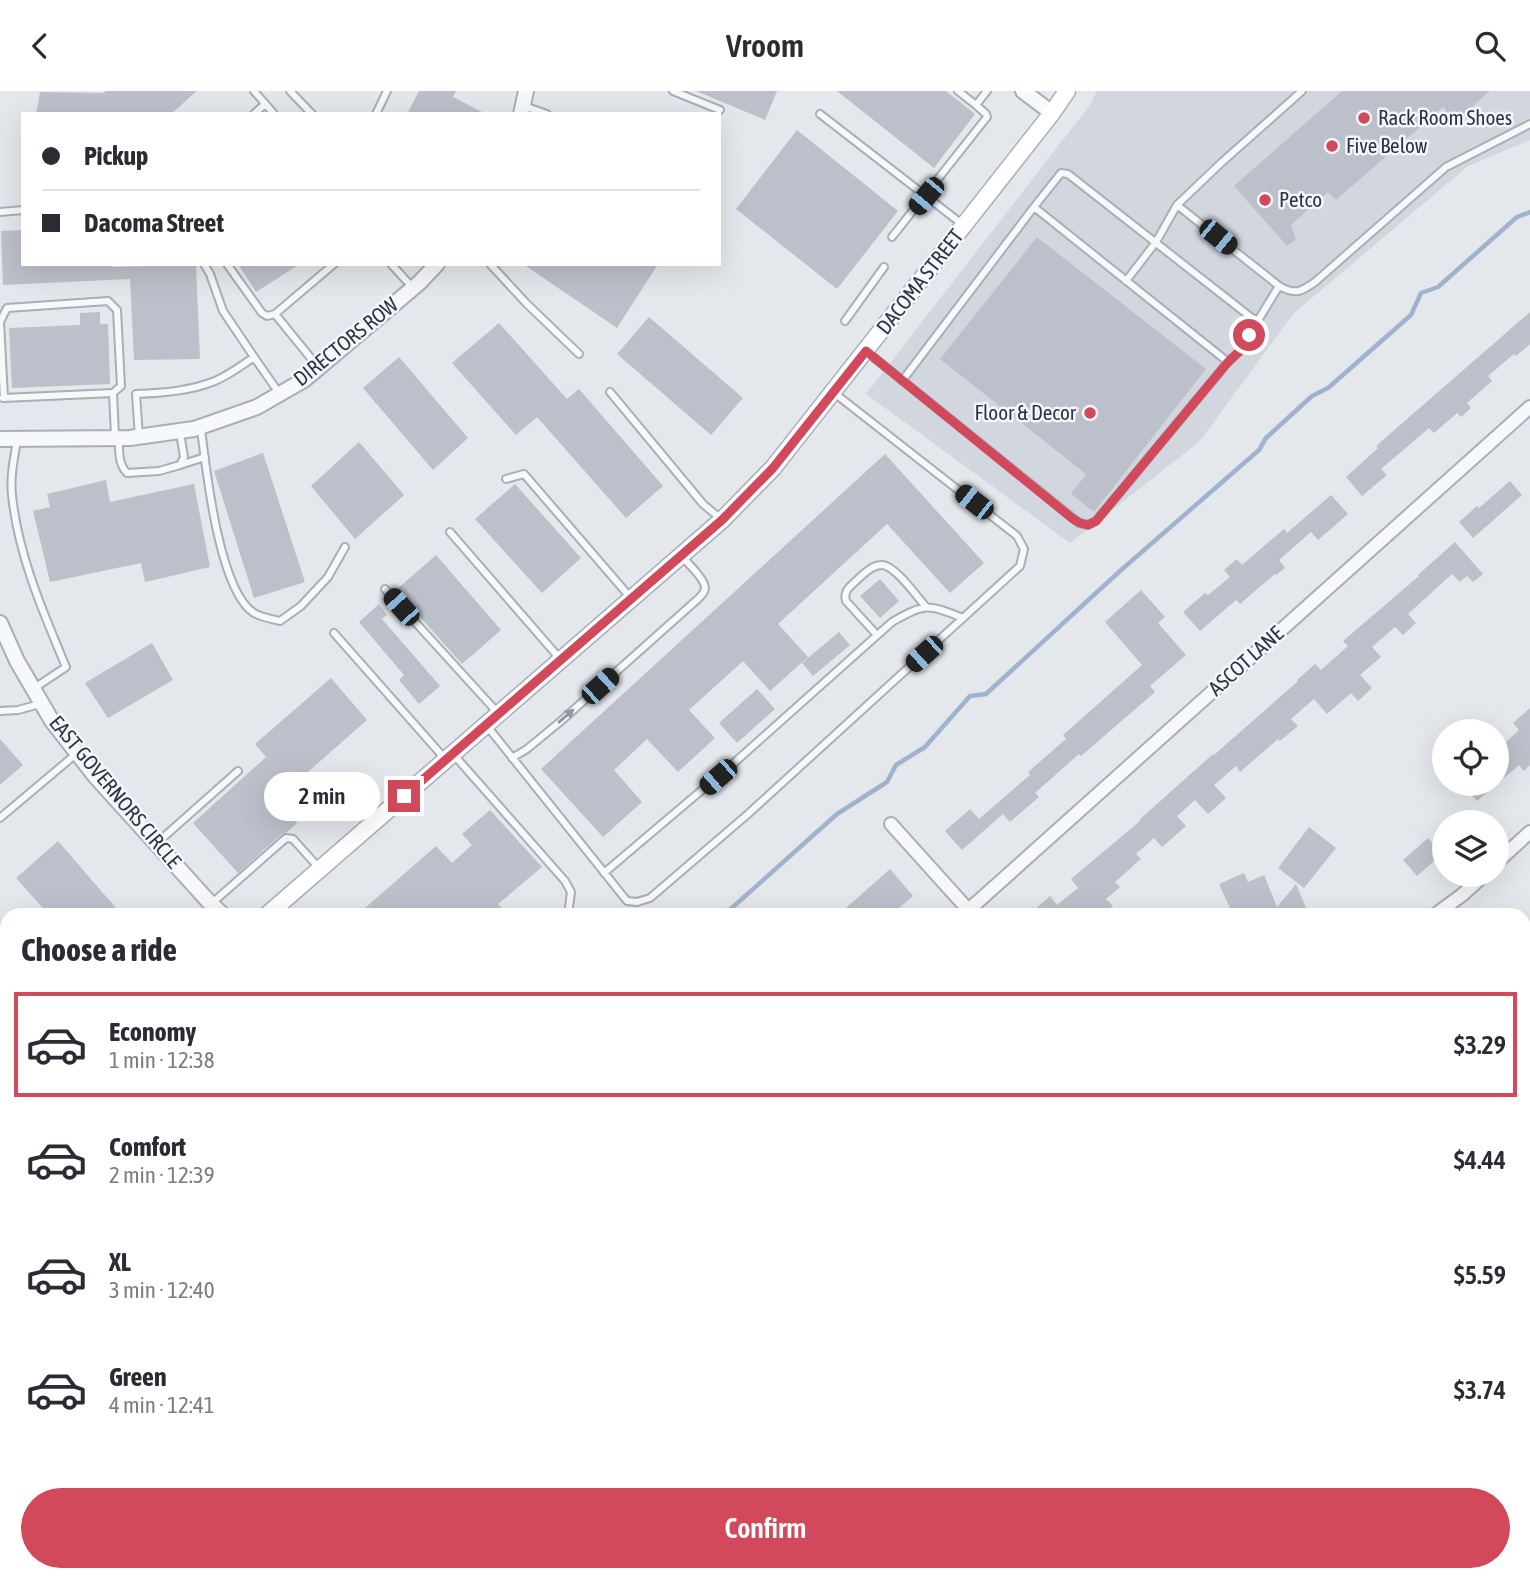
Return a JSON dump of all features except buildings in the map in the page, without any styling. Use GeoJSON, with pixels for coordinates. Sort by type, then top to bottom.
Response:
{"type":"FeatureCollection","features":[{"type":"Feature","properties":{"kind":"main road","name":"DACOMA STREET"},"geometry":{"type":"LineString","coordinates":[[275,908],[722,520],[773,468],[1067,91]]}},
{"type":"Feature","properties":{"kind":"street"},"geometry":{"type":"LineString","coordinates":[[1023,91],[1052,113]]}},
{"type":"Feature","properties":{"kind":"street","name":"DIRECTORS ROW"},"geometry":{"type":"LineString","coordinates":[[0,439],[139,437],[200,427],[257,407],[304,380],[413,288],[434,266]]}},
{"type":"Feature","properties":{"kind":"street","name":"ASCOT LANE"},"geometry":{"type":"LineString","coordinates":[[975,908],[1530,407]]}},
{"type":"Feature","properties":{"kind":"street","name":"EAST GOVERNORS CIRCLE"},"geometry":{"type":"LineString","coordinates":[[0,624],[17,661],[52,721],[95,776],[215,908]]}},
{"type":"Feature","properties":{"kind":"street"},"geometry":{"type":"LineString","coordinates":[[891,824],[963,908]]}},
{"type":"Feature","properties":{"kind":"street"},"geometry":{"type":"LineString","coordinates":[[1509,851],[1530,832]]}},
{"type":"Feature","properties":{"kind":"street"},"geometry":{"type":"LineString","coordinates":[[1444,908],[1471,887]]}},
{"type":"Feature","properties":{"kind":"lane"},"geometry":{"type":"LineString","coordinates":[[254,91],[272,112]]}},
{"type":"Feature","properties":{"kind":"lane"},"geometry":{"type":"LineString","coordinates":[[290,91],[310,112]]}},
{"type":"Feature","properties":{"kind":"lane"},"geometry":{"type":"LineString","coordinates":[[377,112],[387,91]]}},
{"type":"Feature","properties":{"kind":"lane"},"geometry":{"type":"LineString","coordinates":[[673,91],[720,110]]}},
{"type":"Feature","properties":{"kind":"lane"},"geometry":{"type":"LineString","coordinates":[[892,237],[987,117],[958,91]]}},
{"type":"Feature","properties":{"kind":"lane"},"geometry":{"type":"LineString","coordinates":[[975,105],[988,91]]}},
{"type":"Feature","properties":{"kind":"lane"},"geometry":{"type":"LineString","coordinates":[[1126,281],[1156,242],[1177,205],[1302,91]]}},
{"type":"Feature","properties":{"kind":"lane"},"geometry":{"type":"LineString","coordinates":[[524,103],[543,112]]}},
{"type":"Feature","properties":{"kind":"lane"},"geometry":{"type":"LineString","coordinates":[[256,112],[265,104]]}},
{"type":"Feature","properties":{"kind":"lane"},"geometry":{"type":"LineString","coordinates":[[820,114],[964,225]]}},
{"type":"Feature","properties":{"kind":"lane"},"geometry":{"type":"LineString","coordinates":[[1177,205],[1279,286],[1289,292],[1305,289],[1446,167],[1530,124]]}},
{"type":"Feature","properties":{"kind":"lane"},"geometry":{"type":"LineString","coordinates":[[902,381],[1061,173],[1068,174],[1257,322]]}},
{"type":"Feature","properties":{"kind":"lane"},"geometry":{"type":"LineString","coordinates":[[1034,207],[1228,362]]}},
{"type":"Feature","properties":{"kind":"lane"},"geometry":{"type":"LineString","coordinates":[[0,212],[21,211]]}},
{"type":"Feature","properties":{"kind":"lane"},"geometry":{"type":"LineString","coordinates":[[205,266],[223,311],[280,394]]}},
{"type":"Feature","properties":{"kind":"lane"},"geometry":{"type":"LineString","coordinates":[[228,266],[262,313],[267,316],[275,314],[332,266]]}},
{"type":"Feature","properties":{"kind":"lane"},"geometry":{"type":"LineString","coordinates":[[393,266],[413,288]]}},
{"type":"Feature","properties":{"kind":"lane"},"geometry":{"type":"LineString","coordinates":[[493,266],[526,303],[579,354]]}},
{"type":"Feature","properties":{"kind":"lane"},"geometry":{"type":"LineString","coordinates":[[845,321],[884,267]]}},
{"type":"Feature","properties":{"kind":"lane"},"geometry":{"type":"LineString","coordinates":[[866,351],[1073,519],[1088,525],[1096,521],[1228,362],[1242,349],[1279,286]]}},
{"type":"Feature","properties":{"kind":"lane"},"geometry":{"type":"LineString","coordinates":[[108,301],[117,310],[121,386],[113,393],[2,398],[0,322],[6,308],[108,301]]}},
{"type":"Feature","properties":{"kind":"lane"},"geometry":{"type":"LineString","coordinates":[[275,314],[319,368]]}},
{"type":"Feature","properties":{"kind":"lane"},"geometry":{"type":"LineString","coordinates":[[139,437],[136,394],[168,392],[198,386],[216,380],[254,357]]}},
{"type":"Feature","properties":{"kind":"lane"},"geometry":{"type":"LineString","coordinates":[[610,391],[703,504],[722,520]]}},
{"type":"Feature","properties":{"kind":"lane"},"geometry":{"type":"LineString","coordinates":[[486,725],[626,901],[637,902],[650,898],[748,814],[1020,566],[1024,549],[1017,536],[834,392]]}},
{"type":"Feature","properties":{"kind":"lane"},"geometry":{"type":"LineString","coordinates":[[113,393],[122,468],[127,473],[159,471],[205,457]]}},
{"type":"Feature","properties":{"kind":"lane"},"geometry":{"type":"LineString","coordinates":[[200,427],[212,511],[229,576],[241,598],[254,613],[280,621],[301,605],[328,577],[345,547]]}},
{"type":"Feature","properties":{"kind":"lane"},"geometry":{"type":"LineString","coordinates":[[180,431],[184,457],[180,465]]}},
{"type":"Feature","properties":{"kind":"lane"},"geometry":{"type":"LineString","coordinates":[[17,439],[11,485],[23,552],[41,607],[66,667],[33,689]]}},
{"type":"Feature","properties":{"kind":"lane"},"geometry":{"type":"LineString","coordinates":[[506,479],[524,474],[631,599]]}},
{"type":"Feature","properties":{"kind":"lane"},"geometry":{"type":"LineString","coordinates":[[450,532],[561,660]]}},
{"type":"Feature","properties":{"kind":"lane"},"geometry":{"type":"LineString","coordinates":[[512,758],[561,721],[699,598],[704,592],[704,582],[681,556]]}},
{"type":"Feature","properties":{"kind":"lane"},"geometry":{"type":"LineString","coordinates":[[877,635],[846,601],[844,595],[869,569],[886,565],[894,570],[926,607]]}},
{"type":"Feature","properties":{"kind":"lane"},"geometry":{"type":"LineString","coordinates":[[385,589],[499,714]]}},
{"type":"Feature","properties":{"kind":"lane"},"geometry":{"type":"LineString","coordinates":[[604,873],[725,771],[892,622],[926,607],[963,618]]}},
{"type":"Feature","properties":{"kind":"lane"},"geometry":{"type":"LineString","coordinates":[[334,633],[565,881],[571,892],[569,908]]}},
{"type":"Feature","properties":{"kind":"lane"},"geometry":{"type":"LineString","coordinates":[[0,711],[42,704]]}},
{"type":"Feature","properties":{"kind":"lane"},"geometry":{"type":"LineString","coordinates":[[0,818],[77,753]]}},
{"type":"Feature","properties":{"kind":"lane"},"geometry":{"type":"LineString","coordinates":[[157,843],[238,771]]}},
{"type":"Feature","properties":{"kind":"lane"},"geometry":{"type":"LineString","coordinates":[[211,904],[286,838],[293,839],[320,869]]}},
{"type":"Feature","properties":{"kind":"shaded area"},"geometry":{"type":"Polygon","coordinates":[[[1097,91],[1530,91],[1530,140],[1468,166],[1294,313],[1199,442],[1070,543],[866,394],[1090,105],[1097,91]]]}},
{"type":"Feature","properties":{"kind":"waterway"},"geometry":{"type":"LineString","coordinates":[[732,908],[837,814],[887,782],[896,765],[925,747],[970,696],[986,694],[1120,571],[1259,450],[1266,438],[1312,396],[1328,388],[1411,315],[1421,293],[1438,287],[1517,217],[1530,212]]}},
{"type":"Feature","properties":{"kind":"place","name":"Rack Room Shoes"},"geometry":{"type":"Point","coordinates":[1364,118]}},
{"type":"Feature","properties":{"kind":"place","name":"Five Below"},"geometry":{"type":"Point","coordinates":[1332,146]}},
{"type":"Feature","properties":{"kind":"place","name":"Petco"},"geometry":{"type":"Point","coordinates":[1265,200]}},
{"type":"Feature","properties":{"kind":"place","name":"Floor & Decor"},"geometry":{"type":"Point","coordinates":[1090,413]}},
{"type":"Feature","properties":{"kind":"route"},"geometry":{"type":"LineString","coordinates":[[404,796],[722,520],[773,468],[866,351],[1073,519],[1088,525],[1096,521],[1228,362],[1242,349],[1249,335]]}}]}
